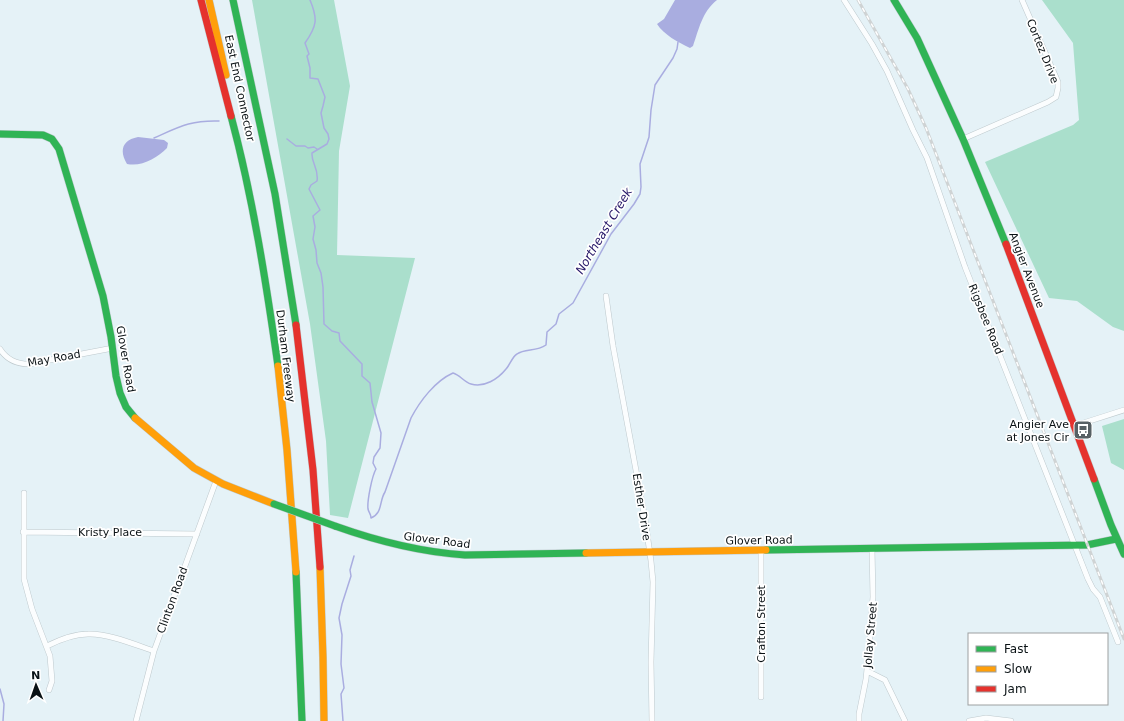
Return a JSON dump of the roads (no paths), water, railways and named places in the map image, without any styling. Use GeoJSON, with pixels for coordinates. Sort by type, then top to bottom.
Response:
{"type":"FeatureCollection","features":[{"type":"Feature","properties":{"kind":"main road","name":"Durham Freeway"},"geometry":{"type":"LineString","coordinates":[[201,0],[247,180],[271,322],[290,474],[299,608],[302,721]]}},
{"type":"Feature","properties":{"kind":"main road","name":"East End Connector"},"geometry":{"type":"LineString","coordinates":[[209,0],[222,55],[247,180]]}},
{"type":"Feature","properties":{"kind":"main road","name":"Durham Freeway"},"geometry":{"type":"LineString","coordinates":[[233,0],[271,176],[288,271],[300,359],[309,434],[315,510],[323,631],[324,721]]}},
{"type":"Feature","properties":{"kind":"main road","name":"Angier Avenue"},"geometry":{"type":"LineString","coordinates":[[894,0],[917,38],[963,139],[1014,265],[1116,539],[1124,554]]}},
{"type":"Feature","properties":{"kind":"main road","name":"Glover Road"},"geometry":{"type":"LineString","coordinates":[[0,134],[43,135],[52,139],[57,145],[103,296],[113,348],[116,376],[123,401],[129,411],[137,420],[194,468],[216,481],[274,504],[393,545],[422,551],[451,554],[525,555],[1075,546],[1116,539]]}},
{"type":"Feature","properties":{"kind":"street","name":"Rigsbee Road"},"geometry":{"type":"LineString","coordinates":[[844,0],[887,71],[926,158],[963,261],[1088,579],[1093,589],[1100,597],[1118,642]]}},
{"type":"Feature","properties":{"kind":"street","name":"Cortez Drive"},"geometry":{"type":"LineString","coordinates":[[963,139],[1048,102],[1056,97],[1058,82],[1022,0]]}},
{"type":"Feature","properties":{"kind":"street","name":"Esther Drive"},"geometry":{"type":"LineString","coordinates":[[606,296],[613,346],[650,552],[653,582],[651,662],[652,721]]}},
{"type":"Feature","properties":{"kind":"street","name":"May Road"},"geometry":{"type":"LineString","coordinates":[[0,349],[7,358],[15,362],[29,364],[113,348]]}},
{"type":"Feature","properties":{"kind":"street"},"geometry":{"type":"LineString","coordinates":[[1074,426],[1124,410]]}},
{"type":"Feature","properties":{"kind":"street","name":"Clinton Road"},"geometry":{"type":"LineString","coordinates":[[136,721],[154,651],[216,481]]}},
{"type":"Feature","properties":{"kind":"street"},"geometry":{"type":"LineString","coordinates":[[24,493],[24,579],[32,609],[50,656],[52,681],[49,690]]}},
{"type":"Feature","properties":{"kind":"street","name":"Kristy Place"},"geometry":{"type":"LineString","coordinates":[[23,532],[188,532],[197,534]]}},
{"type":"Feature","properties":{"kind":"street","name":"Jollay Street"},"geometry":{"type":"LineString","coordinates":[[859,721],[860,706],[867,671],[873,597],[872,549]]}},
{"type":"Feature","properties":{"kind":"street","name":"Crafton Street"},"geometry":{"type":"LineString","coordinates":[[761,551],[761,697]]}},
{"type":"Feature","properties":{"kind":"street"},"geometry":{"type":"LineString","coordinates":[[47,646],[69,637],[88,634],[110,637],[154,651]]}},
{"type":"Feature","properties":{"kind":"street"},"geometry":{"type":"LineString","coordinates":[[867,671],[885,680],[905,721]]}},
{"type":"Feature","properties":{"kind":"street"},"geometry":{"type":"LineString","coordinates":[[968,721],[986,718],[1011,721]]}},
{"type":"Feature","properties":{"kind":"water"},"geometry":{"type":"Polygon","coordinates":[[[675,0],[717,0],[704,15],[693,46],[690,48],[667,35],[657,24],[664,19],[675,0]]]}},
{"type":"Feature","properties":{"kind":"water"},"geometry":{"type":"Polygon","coordinates":[[[138,137],[164,140],[168,143],[167,148],[159,155],[144,163],[133,165],[127,164],[123,155],[125,143],[138,137]]]}},
{"type":"Feature","properties":{"kind":"waterway","name":"Northeast Creek"},"geometry":{"type":"LineString","coordinates":[[310,0],[314,12],[315,22],[312,32],[305,43],[309,54],[307,56],[310,68],[310,78],[318,79],[325,97],[321,113],[324,128],[329,139],[327,144],[312,153],[317,173],[317,181],[311,185],[309,189],[320,210],[313,216],[315,227],[313,239],[323,287],[324,324],[332,331],[339,333],[340,341],[362,364],[362,376],[370,383],[372,402],[381,433],[380,448],[374,457],[373,463],[376,469],[371,483],[368,500],[368,509],[371,518],[375,516],[379,510],[411,418],[423,398],[434,386],[453,373],[471,384],[486,384],[503,373],[514,357],[520,352],[538,349],[546,345],[547,332],[556,324],[559,314],[573,303],[611,234],[640,194],[640,164],[649,137],[655,85],[673,58],[678,42]]}},
{"type":"Feature","properties":{"kind":"waterway"},"geometry":{"type":"LineString","coordinates":[[154,138],[193,123],[219,121]]}},
{"type":"Feature","properties":{"kind":"waterway"},"geometry":{"type":"LineString","coordinates":[[287,139],[296,146],[305,146],[308,148],[314,147],[317,149]]}},
{"type":"Feature","properties":{"kind":"waterway","name":"Northeast Creek"},"geometry":{"type":"LineString","coordinates":[[343,721],[341,694],[344,688],[341,664],[342,635],[339,618],[351,576],[350,570],[354,556]]}},
{"type":"Feature","properties":{"kind":"waterway"},"geometry":{"type":"LineString","coordinates":[[0,689],[4,704],[3,721]]}},
{"type":"Feature","properties":{"kind":"railway"},"geometry":{"type":"LineString","coordinates":[[858,0],[908,89],[926,128],[1124,639]]}},
{"type":"Feature","properties":{"kind":"place","name":"Angier Ave at Jones Cir"},"geometry":{"type":"Point","coordinates":[1083,430]}}]}
